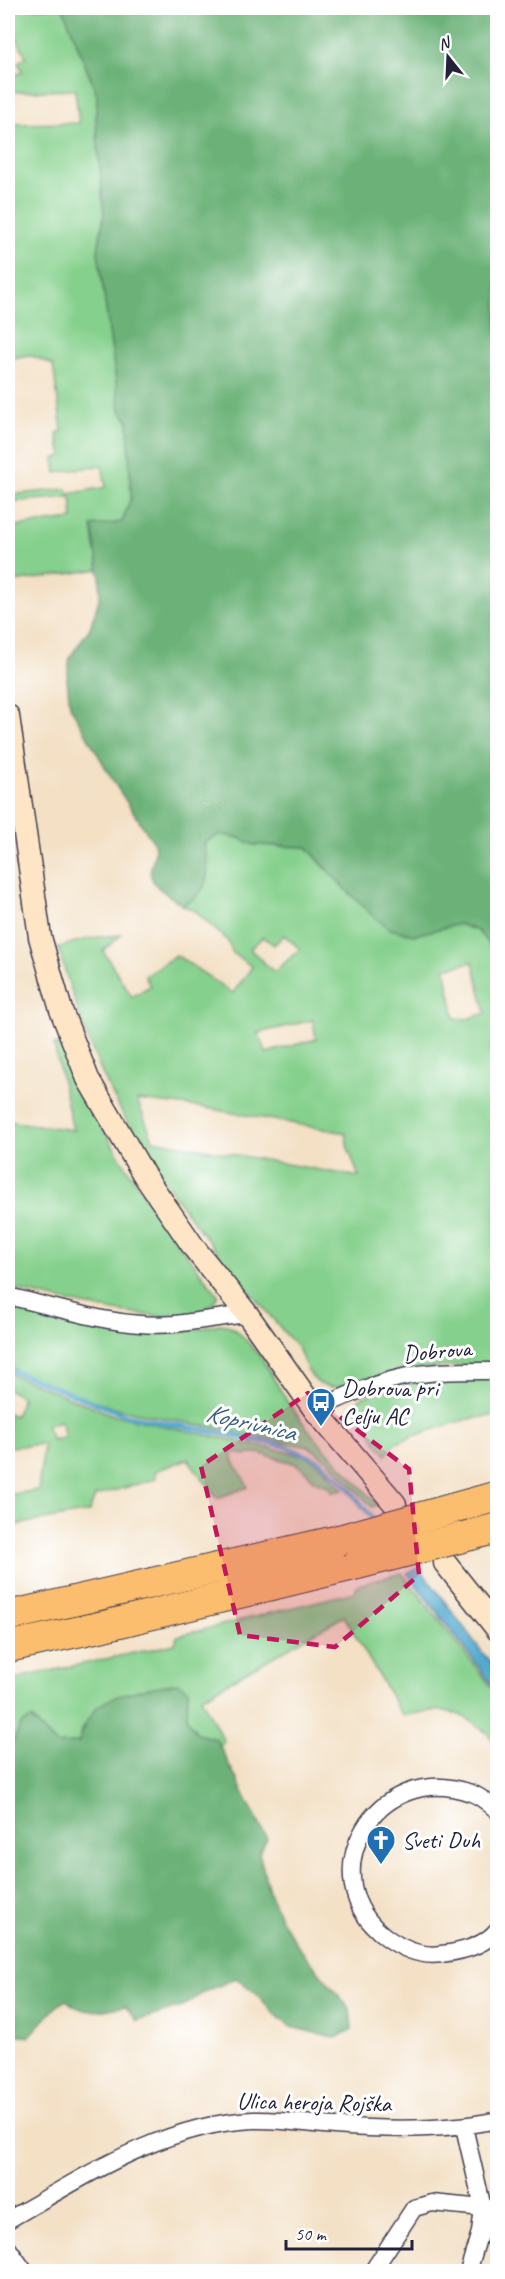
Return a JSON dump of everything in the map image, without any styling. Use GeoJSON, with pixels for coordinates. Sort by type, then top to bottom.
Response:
{"type":"FeatureCollection","features":[{"type":"Feature","properties":{"kind":"highway"},"geometry":{"type":"LineString","coordinates":[[8,1616],[339,1540],[498,1496]]}},
{"type":"Feature","properties":{"kind":"highway"},"geometry":{"type":"LineString","coordinates":[[8,1647],[104,1626],[484,1531]]}},
{"type":"Feature","properties":{"kind":"street"},"geometry":{"type":"LineString","coordinates":[[8,716],[40,937],[61,1010],[88,1078],[144,1175],[195,1249],[247,1314],[315,1410],[395,1504]]}},
{"type":"Feature","properties":{"kind":"street"},"geometry":{"type":"LineString","coordinates":[[8,1296],[117,1321],[150,1324],[174,1324],[247,1314]]}},
{"type":"Feature","properties":{"kind":"street","name":"Dobrova"},"geometry":{"type":"LineString","coordinates":[[315,1410],[359,1390],[400,1377],[460,1371],[498,1371]]}},
{"type":"Feature","properties":{"kind":"street"},"geometry":{"type":"LineString","coordinates":[[445,1563],[494,1621]]}},
{"type":"Feature","properties":{"kind":"street"},"geometry":{"type":"LineString","coordinates":[[498,1811],[474,1793],[441,1785],[408,1790],[380,1807],[360,1834],[352,1866],[356,1899],[373,1928],[400,1948],[432,1956],[465,1951],[494,1934],[498,1929]]}},
{"type":"Feature","properties":{"kind":"street","name":"Ulica heroja Rojška"},"geometry":{"type":"LineString","coordinates":[[8,2220],[97,2169],[173,2135],[212,2126],[254,2120],[362,2128],[464,2127],[498,2120]]}},
{"type":"Feature","properties":{"kind":"street"},"geometry":{"type":"LineString","coordinates":[[464,2127],[490,2208],[468,2271]]}},
{"type":"Feature","properties":{"kind":"street"},"geometry":{"type":"LineString","coordinates":[[372,2271],[414,2208],[432,2203],[490,2208]]}},
{"type":"Feature","properties":{"kind":"street"},"geometry":{"type":"LineString","coordinates":[[8,2248],[25,2271]]}},
{"type":"Feature","properties":{"kind":"highlighted area"},"geometry":{"type":"Polygon","coordinates":[[[308,1393],[409,1469],[419,1575],[335,1647],[240,1635],[201,1466],[308,1393]]]}},
{"type":"Feature","properties":{"kind":"green space"},"geometry":{"type":"Polygon","coordinates":[[[8,8],[63,8],[97,95],[96,121],[104,214],[98,251],[120,410],[128,420],[131,498],[122,522],[96,547],[99,569],[8,583],[8,527],[73,519],[71,497],[8,502],[8,495],[67,489],[69,494],[106,487],[102,465],[56,473],[54,459],[62,456],[57,434],[62,431],[53,365],[30,355],[8,359],[8,124],[79,123],[75,90],[8,92],[8,77],[23,72],[18,63],[26,57],[13,31],[8,33],[8,8]]]}},
{"type":"Feature","properties":{"kind":"green space"},"geometry":{"type":"Polygon","coordinates":[[[63,8],[497,8],[497,955],[478,931],[459,924],[414,935],[390,929],[344,888],[307,847],[254,845],[239,838],[220,834],[204,843],[207,871],[204,887],[182,905],[160,889],[152,879],[150,873],[155,852],[154,843],[115,784],[70,706],[67,679],[70,657],[90,628],[100,596],[100,577],[92,526],[122,522],[131,498],[128,420],[120,410],[98,251],[104,214],[96,121],[97,95],[63,8]]]}},
{"type":"Feature","properties":{"kind":"green space"},"geometry":{"type":"Polygon","coordinates":[[[220,834],[239,838],[254,845],[307,847],[326,869],[414,935],[459,924],[478,931],[498,955],[497,1365],[400,1371],[348,1386],[328,1386],[319,1383],[309,1372],[298,1348],[190,1217],[142,1147],[121,1111],[89,1042],[58,948],[89,938],[121,935],[103,951],[132,997],[150,986],[145,976],[176,955],[233,993],[252,967],[232,952],[228,941],[195,911],[182,905],[199,893],[206,879],[207,863],[204,843],[220,834]],[[284,935],[274,945],[263,937],[250,949],[274,972],[300,949],[284,935]],[[473,962],[445,968],[455,1018],[467,1019],[486,1013],[473,962]],[[313,1020],[258,1033],[266,1053],[316,1039],[313,1020]],[[137,1100],[153,1140],[359,1177],[347,1145],[346,1133],[200,1107],[137,1100]]]}},
{"type":"Feature","properties":{"kind":"green space"},"geometry":{"type":"Polygon","coordinates":[[[63,1042],[77,1077],[111,1143],[151,1205],[218,1295],[216,1300],[203,1311],[184,1315],[135,1314],[8,1288],[8,1121],[73,1130],[54,1045],[63,1042]]]}},
{"type":"Feature","properties":{"kind":"green space"},"geometry":{"type":"Polygon","coordinates":[[[8,1305],[110,1328],[144,1333],[189,1331],[219,1324],[227,1325],[238,1332],[262,1359],[288,1403],[314,1437],[378,1505],[372,1507],[329,1461],[309,1447],[114,1408],[20,1373],[8,1365],[8,1305]]]}},
{"type":"Feature","properties":{"kind":"green space"},"geometry":{"type":"Polygon","coordinates":[[[8,1373],[113,1415],[306,1456],[323,1467],[343,1490],[333,1492],[328,1486],[314,1481],[307,1472],[294,1463],[258,1453],[245,1455],[236,1452],[231,1456],[248,1487],[217,1498],[188,1459],[155,1471],[156,1479],[95,1496],[89,1512],[8,1526],[8,1495],[38,1490],[44,1444],[8,1447],[8,1413],[15,1416],[23,1398],[8,1389],[8,1373]],[[61,1421],[46,1425],[52,1440],[65,1437],[61,1421]]]}},
{"type":"Feature","properties":{"kind":"green space"},"geometry":{"type":"Polygon","coordinates":[[[497,1378],[497,1415],[468,1419],[416,1435],[394,1444],[386,1455],[361,1421],[355,1407],[360,1398],[394,1386],[433,1380],[497,1378]]]}},
{"type":"Feature","properties":{"kind":"green space"},"geometry":{"type":"Polygon","coordinates":[[[402,1573],[497,1694],[497,1744],[477,1725],[452,1713],[433,1711],[401,1714],[344,1616],[201,1698],[224,1741],[220,1747],[215,1739],[197,1734],[187,1718],[188,1690],[83,1727],[79,1742],[57,1745],[32,1719],[21,1724],[14,1740],[8,1742],[8,1680],[175,1644],[177,1636],[355,1592],[357,1585],[402,1573]]]}},
{"type":"Feature","properties":{"kind":"green space"},"geometry":{"type":"Polygon","coordinates":[[[178,1683],[188,1690],[187,1718],[197,1734],[216,1739],[267,1839],[259,1853],[270,1895],[282,1921],[300,1949],[350,2009],[352,2029],[336,2038],[291,2027],[271,2011],[256,1993],[236,1978],[203,1993],[184,2006],[137,2021],[125,2006],[94,2011],[80,2009],[66,2000],[56,2007],[29,2037],[16,2034],[8,2025],[8,1742],[14,1740],[21,1724],[32,1719],[57,1745],[79,1742],[96,1708],[107,1700],[138,1690],[178,1683]]]}},
{"type":"Feature","properties":{"kind":"water"},"geometry":{"type":"Polygon","coordinates":[[[419,1567],[497,1672],[497,1691],[407,1573],[419,1567]]]}},
{"type":"Feature","properties":{"kind":"waterway","name":"Koprivnica"},"geometry":{"type":"LineString","coordinates":[[8,1369],[126,1415],[285,1446],[320,1461],[346,1485],[373,1519]]}},
{"type":"Feature","properties":{"kind":"place","name":"Dobrova pri Celju AC"},"geometry":{"type":"Point","coordinates":[321,1428]}},
{"type":"Feature","properties":{"kind":"place","name":"Sveti Duh"},"geometry":{"type":"Point","coordinates":[381,1866]}}]}
